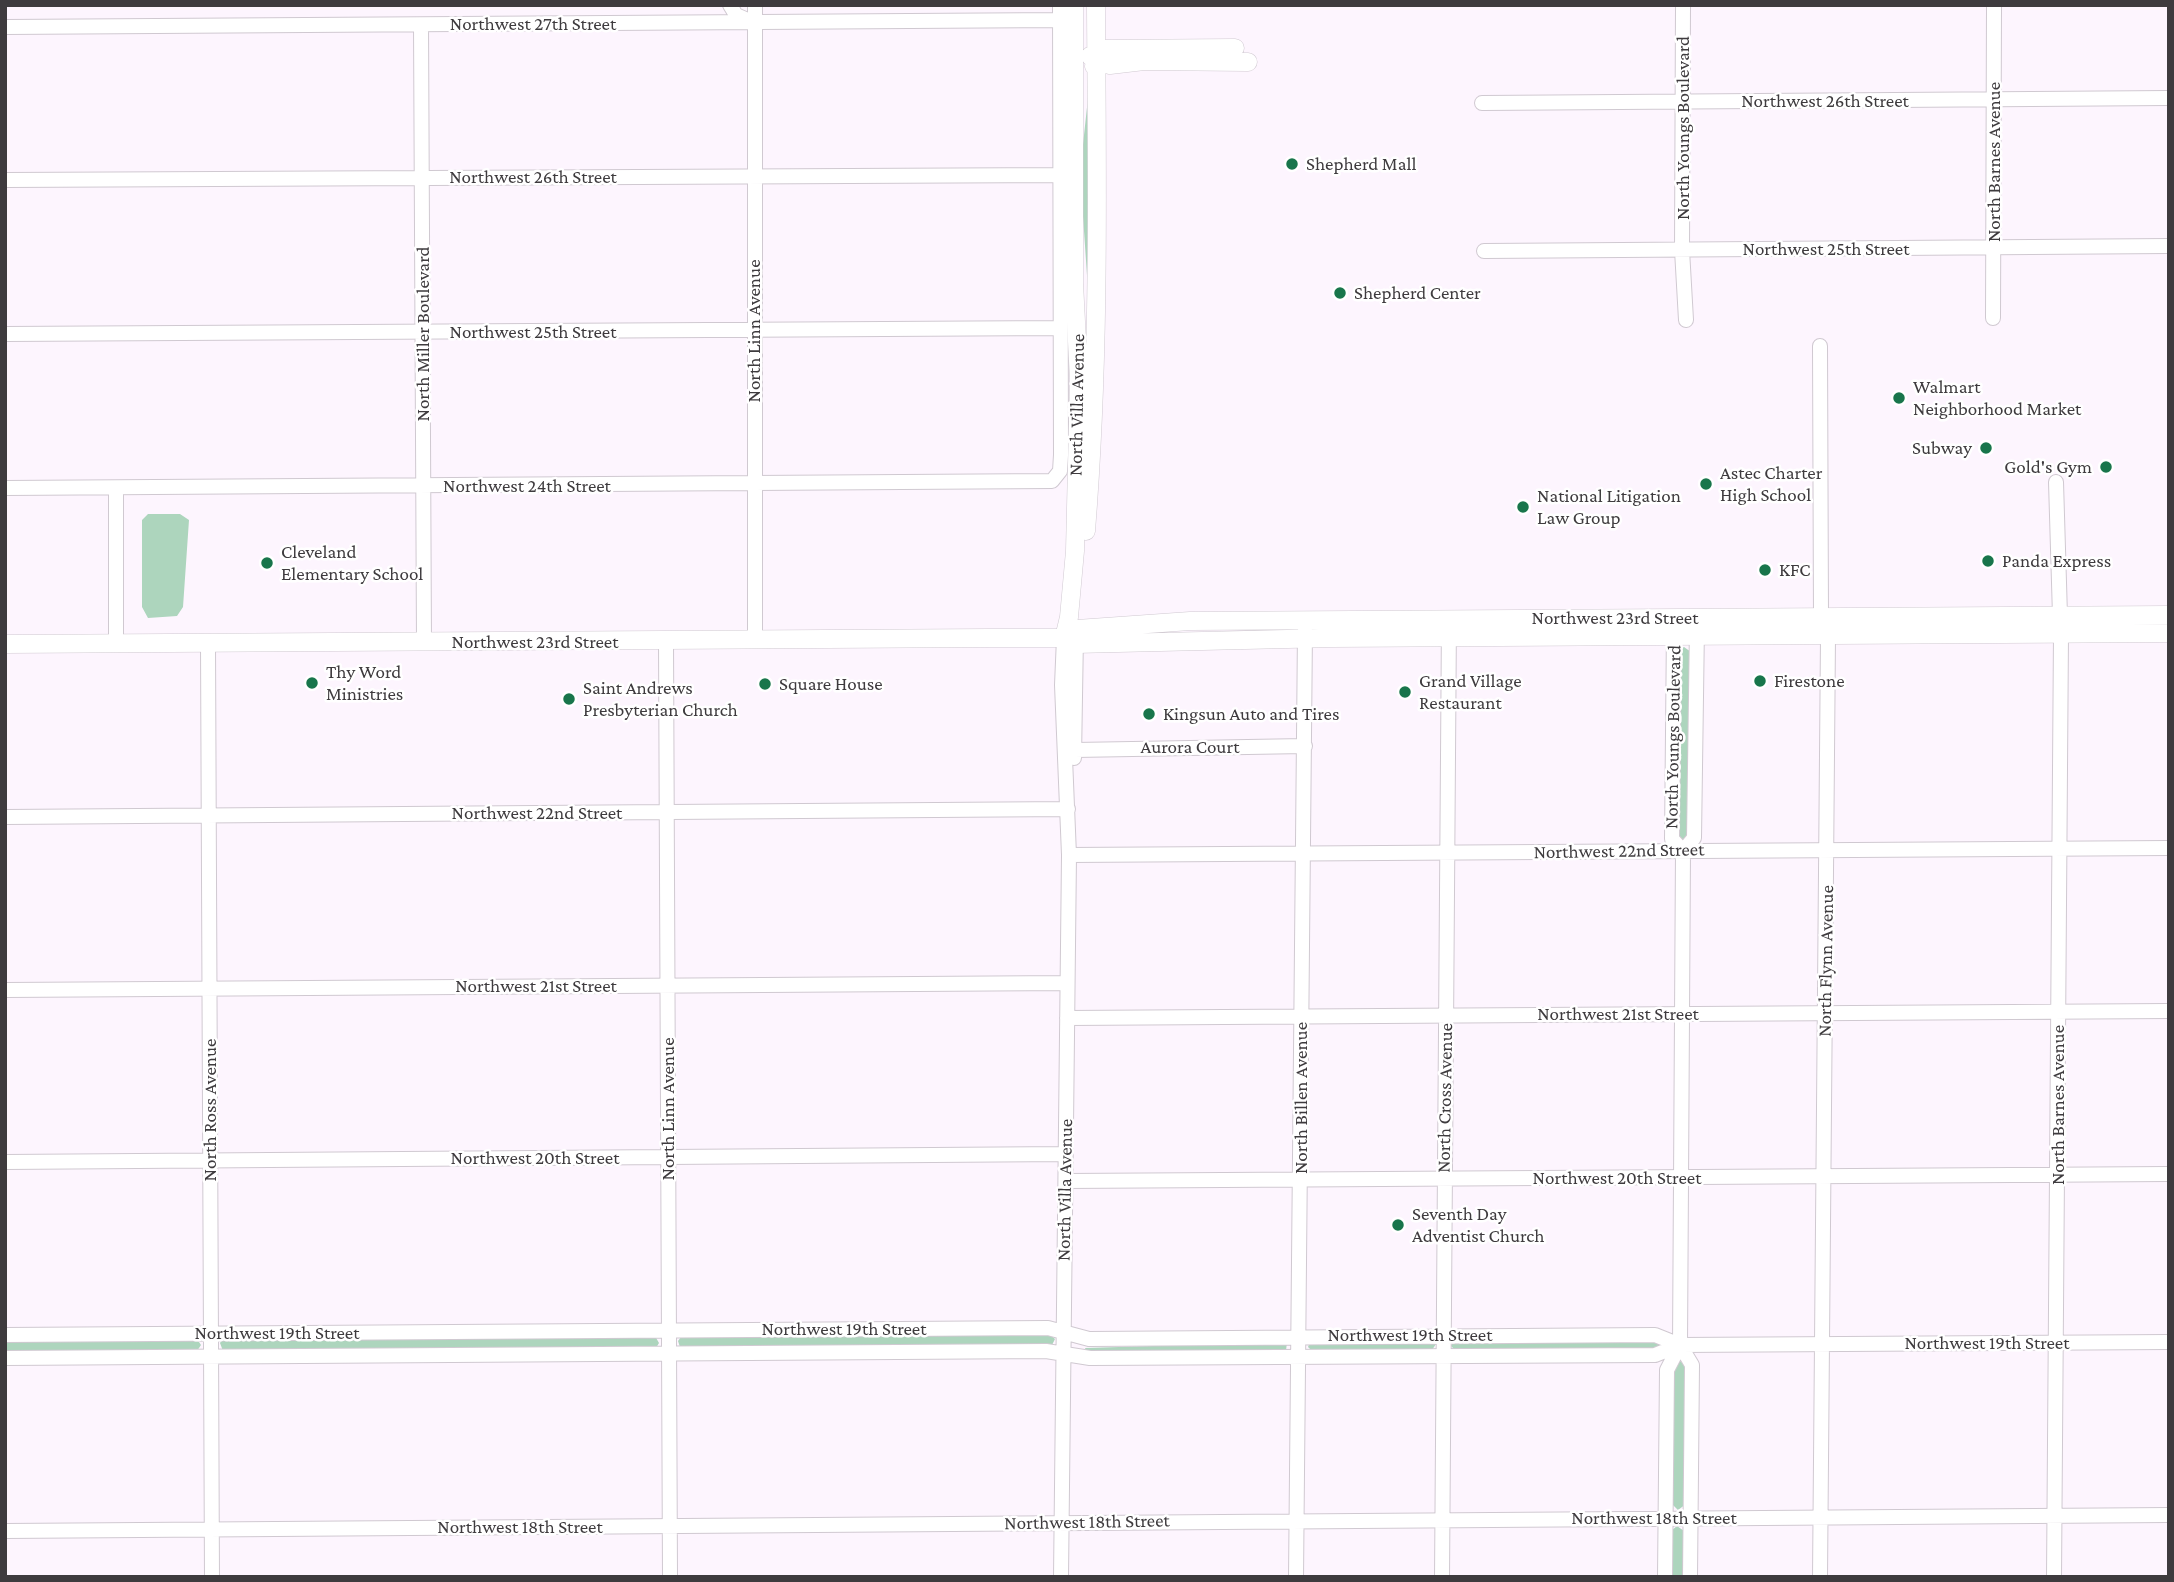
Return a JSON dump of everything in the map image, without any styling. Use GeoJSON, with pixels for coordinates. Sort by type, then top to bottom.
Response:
{"type":"FeatureCollection","features":[{"type":"Feature","properties":{"kind":"main road","name":"North Villa Avenue"},"geometry":{"type":"LineString","coordinates":[[1072,637],[1069,617],[1074,551],[1080,349],[1074,283],[1074,5]]}},
{"type":"Feature","properties":{"kind":"main road","name":"North Villa Avenue"},"geometry":{"type":"LineString","coordinates":[[1072,637],[1092,464],[1096,5]]}},
{"type":"Feature","properties":{"kind":"main road"},"geometry":{"type":"LineString","coordinates":[[1074,33],[1096,61],[1111,65],[1144,61],[1248,62]]}},
{"type":"Feature","properties":{"kind":"main road"},"geometry":{"type":"LineString","coordinates":[[1074,100],[1084,88],[1096,61],[1105,49],[1235,48]]}},
{"type":"Feature","properties":{"kind":"main road"},"geometry":{"type":"LineString","coordinates":[[1074,283],[1095,306],[1080,349]]}},
{"type":"Feature","properties":{"kind":"main road","name":"Northwest 23rd Street"},"geometry":{"type":"LineString","coordinates":[[1072,637],[1141,624],[1190,621],[1964,617],[2061,625],[2169,615]]}},
{"type":"Feature","properties":{"kind":"main road"},"geometry":{"type":"LineString","coordinates":[[1904,617],[1905,636]]}},
{"type":"Feature","properties":{"kind":"main road"},"geometry":{"type":"LineString","coordinates":[[1964,617],[1964,636]]}},
{"type":"Feature","properties":{"kind":"main road"},"geometry":{"type":"LineString","coordinates":[[1579,618],[1579,637]]}},
{"type":"Feature","properties":{"kind":"main road"},"geometry":{"type":"LineString","coordinates":[[1329,638],[1349,619],[1391,638]]}},
{"type":"Feature","properties":{"kind":"main road"},"geometry":{"type":"LineString","coordinates":[[1246,620],[1246,640]]}},
{"type":"Feature","properties":{"kind":"main road"},"geometry":{"type":"LineString","coordinates":[[1190,621],[1192,642]]}},
{"type":"Feature","properties":{"kind":"main road"},"geometry":{"type":"LineString","coordinates":[[1141,624],[1142,643]]}},
{"type":"Feature","properties":{"kind":"main road","name":"Northwest 23rd Street"},"geometry":{"type":"LineString","coordinates":[[5,644],[1072,637],[1142,643],[1329,638],[1964,636],[2040,634],[2061,625],[2095,634],[2169,633]]}},
{"type":"Feature","properties":{"kind":"street"},"geometry":{"type":"LineString","coordinates":[[730,5],[736,15],[753,23]]}},
{"type":"Feature","properties":{"kind":"street","name":"North Linn Avenue"},"geometry":{"type":"LineString","coordinates":[[755,5],[755,640]]}},
{"type":"Feature","properties":{"kind":"street","name":"North Youngs Boulevard"},"geometry":{"type":"LineString","coordinates":[[1683,5],[1682,250],[1686,320]]}},
{"type":"Feature","properties":{"kind":"street","name":"North Barnes Avenue"},"geometry":{"type":"LineString","coordinates":[[1993,318],[1994,5]]}},
{"type":"Feature","properties":{"kind":"street","name":"Northwest 27th Street"},"geometry":{"type":"LineString","coordinates":[[5,27],[753,23],[1060,13]]}},
{"type":"Feature","properties":{"kind":"street","name":"North Villa Avenue"},"geometry":{"type":"LineString","coordinates":[[1049,482],[1055,479],[1061,468],[1060,13]]}},
{"type":"Feature","properties":{"kind":"street","name":"North Miller Boulevard"},"geometry":{"type":"LineString","coordinates":[[421,25],[424,642]]}},
{"type":"Feature","properties":{"kind":"street","name":"Northwest 26th Street"},"geometry":{"type":"LineString","coordinates":[[1482,103],[2169,98]]}},
{"type":"Feature","properties":{"kind":"street","name":"Northwest 26th Street"},"geometry":{"type":"LineString","coordinates":[[5,180],[1060,175]]}},
{"type":"Feature","properties":{"kind":"street","name":"Northwest 25th Street"},"geometry":{"type":"LineString","coordinates":[[1484,251],[2169,246]]}},
{"type":"Feature","properties":{"kind":"street","name":"Northwest 25th Street"},"geometry":{"type":"LineString","coordinates":[[5,334],[1060,328]]}},
{"type":"Feature","properties":{"kind":"street","name":"North Flynn Avenue"},"geometry":{"type":"LineString","coordinates":[[1820,346],[1821,618],[1828,637],[1820,1577]]}},
{"type":"Feature","properties":{"kind":"street","name":"Northwest 24th Street"},"geometry":{"type":"LineString","coordinates":[[5,488],[1049,482]]}},
{"type":"Feature","properties":{"kind":"street","name":"North Barnes Avenue"},"geometry":{"type":"LineString","coordinates":[[2054,1577],[2061,625],[2056,482]]}},
{"type":"Feature","properties":{"kind":"street"},"geometry":{"type":"LineString","coordinates":[[116,488],[116,645]]}},
{"type":"Feature","properties":{"kind":"street","name":"North Youngs Boulevard"},"geometry":{"type":"LineString","coordinates":[[1674,618],[1672,839],[1683,851]]}},
{"type":"Feature","properties":{"kind":"street","name":"North Youngs Boulevard"},"geometry":{"type":"LineString","coordinates":[[1665,1577],[1667,1370],[1679,1345],[1683,851],[1694,838],[1697,618]]}},
{"type":"Feature","properties":{"kind":"street","name":"North Cross Avenue"},"geometry":{"type":"LineString","coordinates":[[1442,1577],[1448,619]]}},
{"type":"Feature","properties":{"kind":"street","name":"North Billen Avenue"},"geometry":{"type":"LineString","coordinates":[[1296,1577],[1305,620]]}},
{"type":"Feature","properties":{"kind":"street","name":"North Villa Avenue"},"geometry":{"type":"LineString","coordinates":[[1069,807],[1075,750],[1072,637]]}},
{"type":"Feature","properties":{"kind":"street","name":"North Villa Avenue"},"geometry":{"type":"LineString","coordinates":[[1061,1577],[1069,855],[1062,685],[1072,637]]}},
{"type":"Feature","properties":{"kind":"street","name":"North Linn Avenue"},"geometry":{"type":"LineString","coordinates":[[666,641],[670,1577]]}},
{"type":"Feature","properties":{"kind":"street","name":"North Ross Avenue"},"geometry":{"type":"LineString","coordinates":[[208,644],[211,815],[209,989],[212,1577]]}},
{"type":"Feature","properties":{"kind":"street","name":"Aurora Court"},"geometry":{"type":"LineString","coordinates":[[1075,750],[1305,746]]}},
{"type":"Feature","properties":{"kind":"street","name":"Northwest 22nd Street"},"geometry":{"type":"LineString","coordinates":[[5,817],[1069,807]]}},
{"type":"Feature","properties":{"kind":"street","name":"Northwest 22nd Street"},"geometry":{"type":"LineString","coordinates":[[1069,855],[2169,848]]}},
{"type":"Feature","properties":{"kind":"street","name":"Northwest 21st Street"},"geometry":{"type":"LineString","coordinates":[[5,990],[1068,983]]}},
{"type":"Feature","properties":{"kind":"street","name":"Northwest 21st Street"},"geometry":{"type":"LineString","coordinates":[[1067,1018],[2169,1011]]}},
{"type":"Feature","properties":{"kind":"street","name":"Northwest 20th Street"},"geometry":{"type":"LineString","coordinates":[[5,1162],[1066,1154]]}},
{"type":"Feature","properties":{"kind":"street","name":"Northwest 20th Street"},"geometry":{"type":"LineString","coordinates":[[1066,1181],[2169,1174]]}},
{"type":"Feature","properties":{"kind":"street","name":"Northwest 19th Street"},"geometry":{"type":"LineString","coordinates":[[5,1335],[1048,1328],[1089,1339],[1655,1335],[1679,1345]]}},
{"type":"Feature","properties":{"kind":"street","name":"Northwest 19th Street"},"geometry":{"type":"LineString","coordinates":[[5,1358],[1046,1351],[1090,1358],[1655,1355],[1679,1345],[2169,1342]]}},
{"type":"Feature","properties":{"kind":"street","name":"North Youngs Boulevard"},"geometry":{"type":"LineString","coordinates":[[1679,1345],[1692,1365],[1689,1577]]}},
{"type":"Feature","properties":{"kind":"street","name":"Northwest 18th Street"},"geometry":{"type":"LineString","coordinates":[[5,1531],[2169,1515]]}},
{"type":"Feature","properties":{"kind":"green space"},"geometry":{"type":"Polygon","coordinates":[[[1090,98],[1088,290],[1080,172],[1090,98]]]}},
{"type":"Feature","properties":{"kind":"green space"},"geometry":{"type":"Polygon","coordinates":[[[148,514],[180,514],[189,520],[183,607],[177,616],[148,618],[142,607],[142,520],[148,514]]]}},
{"type":"Feature","properties":{"kind":"green space"},"geometry":{"type":"Polygon","coordinates":[[[1684,647],[1691,652],[1690,843],[1676,843],[1679,650],[1684,647]]]}},
{"type":"Feature","properties":{"kind":"green space"},"geometry":{"type":"Polygon","coordinates":[[[1047,1332],[1055,1339],[1052,1345],[680,1347],[678,1341],[681,1337],[1047,1332]]]}},
{"type":"Feature","properties":{"kind":"green space"},"geometry":{"type":"Polygon","coordinates":[[[655,1336],[659,1343],[656,1348],[223,1351],[220,1343],[222,1340],[655,1336]]]}},
{"type":"Feature","properties":{"kind":"green space"},"geometry":{"type":"Polygon","coordinates":[[[197,1339],[201,1345],[197,1351],[5,1353],[5,1340],[197,1339]]]}},
{"type":"Feature","properties":{"kind":"green space"},"geometry":{"type":"Polygon","coordinates":[[[1287,1342],[1286,1351],[1087,1353],[1085,1348],[1287,1342]]]}},
{"type":"Feature","properties":{"kind":"green space"},"geometry":{"type":"Polygon","coordinates":[[[1310,1342],[1436,1344],[1432,1350],[1312,1351],[1308,1347],[1310,1342]]]}},
{"type":"Feature","properties":{"kind":"green space"},"geometry":{"type":"Polygon","coordinates":[[[1453,1342],[1660,1342],[1658,1349],[1455,1350],[1451,1346],[1453,1342]]]}},
{"type":"Feature","properties":{"kind":"green space"},"geometry":{"type":"Polygon","coordinates":[[[1679,1360],[1687,1367],[1686,1504],[1678,1510],[1671,1503],[1671,1371],[1679,1360]]]}},
{"type":"Feature","properties":{"kind":"green space"},"geometry":{"type":"Polygon","coordinates":[[[1677,1526],[1684,1531],[1685,1577],[1669,1577],[1671,1531],[1677,1526]]]}},
{"type":"Feature","properties":{"kind":"place","name":"Shepherd Mall"},"geometry":{"type":"Point","coordinates":[1292,164]}},
{"type":"Feature","properties":{"kind":"place","name":"Shepherd Center"},"geometry":{"type":"Point","coordinates":[1340,293]}},
{"type":"Feature","properties":{"kind":"place","name":"Walmart Neighborhood Market"},"geometry":{"type":"Point","coordinates":[1899,398]}},
{"type":"Feature","properties":{"kind":"place","name":"Subway"},"geometry":{"type":"Point","coordinates":[1986,448]}},
{"type":"Feature","properties":{"kind":"place","name":"Gold's Gym"},"geometry":{"type":"Point","coordinates":[2106,467]}},
{"type":"Feature","properties":{"kind":"place","name":"Astec Charter High School"},"geometry":{"type":"Point","coordinates":[1706,484]}},
{"type":"Feature","properties":{"kind":"place","name":"National Litigation Law Group"},"geometry":{"type":"Point","coordinates":[1523,507]}},
{"type":"Feature","properties":{"kind":"place","name":"Panda Express"},"geometry":{"type":"Point","coordinates":[1988,561]}},
{"type":"Feature","properties":{"kind":"place","name":"Cleveland Elementary School"},"geometry":{"type":"Point","coordinates":[267,563]}},
{"type":"Feature","properties":{"kind":"place","name":"KFC"},"geometry":{"type":"Point","coordinates":[1765,570]}},
{"type":"Feature","properties":{"kind":"place","name":"Firestone"},"geometry":{"type":"Point","coordinates":[1760,681]}},
{"type":"Feature","properties":{"kind":"place","name":"Thy Word Ministries"},"geometry":{"type":"Point","coordinates":[312,683]}},
{"type":"Feature","properties":{"kind":"place","name":"Square House"},"geometry":{"type":"Point","coordinates":[765,684]}},
{"type":"Feature","properties":{"kind":"place","name":"Grand Village Restaurant"},"geometry":{"type":"Point","coordinates":[1405,692]}},
{"type":"Feature","properties":{"kind":"place","name":"Saint Andrews Presbyterian Church"},"geometry":{"type":"Point","coordinates":[569,699]}},
{"type":"Feature","properties":{"kind":"place","name":"Kingsun Auto and Tires"},"geometry":{"type":"Point","coordinates":[1149,714]}},
{"type":"Feature","properties":{"kind":"place","name":"Seventh Day Adventist Church"},"geometry":{"type":"Point","coordinates":[1398,1225]}}]}
